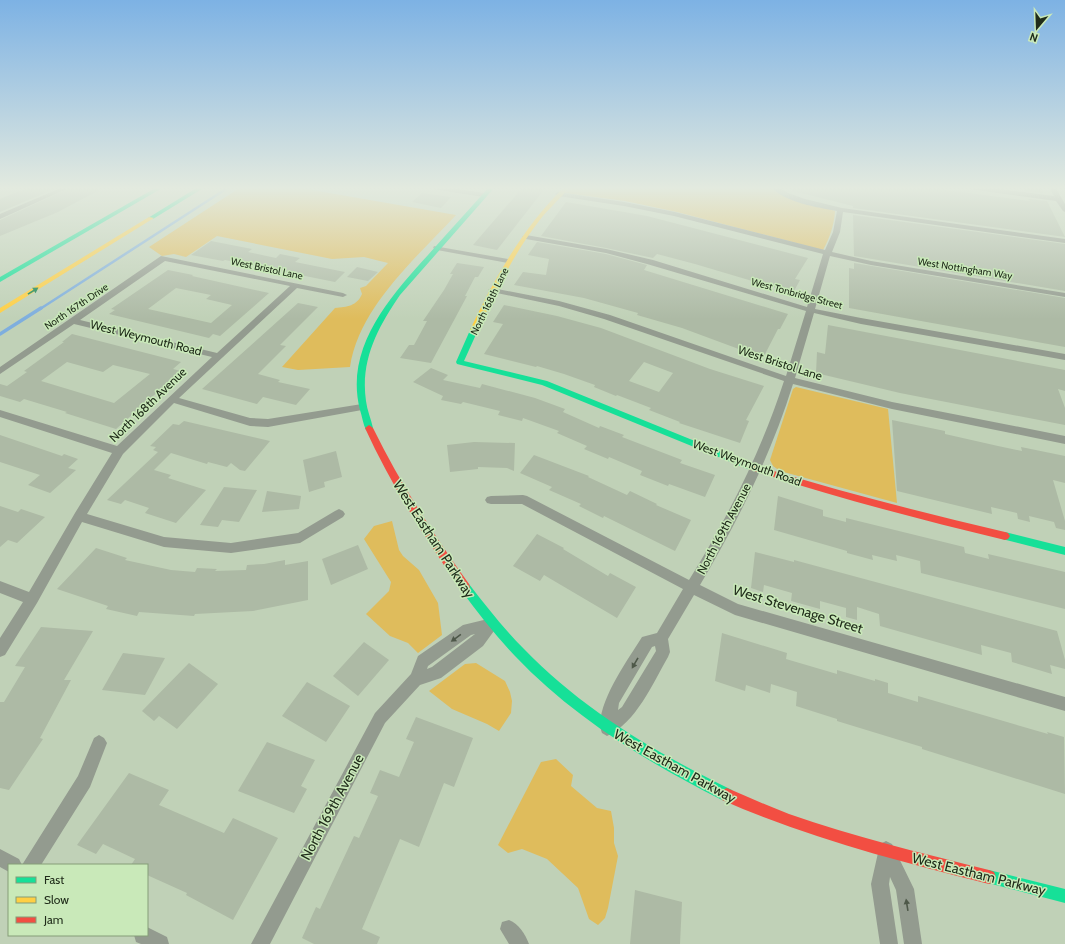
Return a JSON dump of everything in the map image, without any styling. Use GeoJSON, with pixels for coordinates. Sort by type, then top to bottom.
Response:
{"type":"FeatureCollection","features":[{"type":"Feature","properties":{"kind":"main road"},"geometry":{"type":"LineString","coordinates":[[0,280],[85,231]]}},
{"type":"Feature","properties":{"kind":"main road"},"geometry":{"type":"LineString","coordinates":[[0,311],[130,231]]}},
{"type":"Feature","properties":{"kind":"main road","name":"West Eastham Parkway"},"geometry":{"type":"LineString","coordinates":[[452,231],[397,292],[374,328],[366,346],[361,366],[360,384],[362,407],[370,432],[387,465],[454,572],[492,624],[534,670],[607,728],[656,759],[741,802],[793,822],[886,850],[1065,896]]}},
{"type":"Feature","properties":{"kind":"main road","name":"North 168th Lane"},"geometry":{"type":"LineString","coordinates":[[460,362],[492,290],[508,261],[530,231]]}},
{"type":"Feature","properties":{"kind":"main road","name":"West Weymouth Road"},"geometry":{"type":"LineString","coordinates":[[460,362],[544,383],[756,469],[890,508],[1065,551]]}},
{"type":"Feature","properties":{"kind":"street","name":"West Nottingham Way"},"geometry":{"type":"LineString","coordinates":[[740,231],[827,254],[871,263],[1065,295]]}},
{"type":"Feature","properties":{"kind":"street","name":"North 169th Avenue"},"geometry":{"type":"LineString","coordinates":[[607,728],[627,712],[662,652],[661,638],[692,588],[732,517],[756,469],[773,428],[827,254],[837,231]]}},
{"type":"Feature","properties":{"kind":"street"},"geometry":{"type":"LineString","coordinates":[[993,231],[1065,241]]}},
{"type":"Feature","properties":{"kind":"street","name":"West Tonbridge Street"},"geometry":{"type":"LineString","coordinates":[[526,237],[606,251],[650,262],[810,310],[861,321],[1065,357]]}},
{"type":"Feature","properties":{"kind":"street"},"geometry":{"type":"LineString","coordinates":[[437,248],[508,261]]}},
{"type":"Feature","properties":{"kind":"street","name":"West Bristol Lane"},"geometry":{"type":"LineString","coordinates":[[164,258],[343,295]]}},
{"type":"Feature","properties":{"kind":"street","name":"North 167th Drive"},"geometry":{"type":"LineString","coordinates":[[0,371],[164,258]]}},
{"type":"Feature","properties":{"kind":"street","name":"North 168th Avenue"},"geometry":{"type":"LineString","coordinates":[[0,650],[32,599],[79,516],[119,450],[296,285]]}},
{"type":"Feature","properties":{"kind":"street","name":"West Bristol Lane"},"geometry":{"type":"LineString","coordinates":[[492,290],[580,309],[789,379],[888,405],[1065,440]]}},
{"type":"Feature","properties":{"kind":"street","name":"West Weymouth Road"},"geometry":{"type":"LineString","coordinates":[[74,321],[219,356]]}},
{"type":"Feature","properties":{"kind":"street"},"geometry":{"type":"LineString","coordinates":[[172,399],[250,422],[268,423],[362,407]]}},
{"type":"Feature","properties":{"kind":"street"},"geometry":{"type":"LineString","coordinates":[[0,413],[119,450]]}},
{"type":"Feature","properties":{"kind":"street","name":"West Stevenage Street"},"geometry":{"type":"LineString","coordinates":[[491,500],[522,500],[735,609],[758,617],[1065,704]]}},
{"type":"Feature","properties":{"kind":"street"},"geometry":{"type":"LineString","coordinates":[[79,516],[164,542],[231,548],[300,538],[339,514]]}},
{"type":"Feature","properties":{"kind":"street"},"geometry":{"type":"LineString","coordinates":[[0,587],[32,599]]}},
{"type":"Feature","properties":{"kind":"street","name":"North 169th Avenue"},"geometry":{"type":"LineString","coordinates":[[260,944],[380,718],[416,678],[436,673],[478,641],[492,624]]}},
{"type":"Feature","properties":{"kind":"street"},"geometry":{"type":"LineString","coordinates":[[33,864],[84,781],[99,743]]}},
{"type":"Feature","properties":{"kind":"street"},"geometry":{"type":"LineString","coordinates":[[886,850],[880,884],[889,944]]}},
{"type":"Feature","properties":{"kind":"street"},"geometry":{"type":"LineString","coordinates":[[886,850],[905,889],[913,944]]}},
{"type":"Feature","properties":{"kind":"street"},"geometry":{"type":"LineString","coordinates":[[0,858],[11,864]]}},
{"type":"Feature","properties":{"kind":"street"},"geometry":{"type":"LineString","coordinates":[[509,929],[520,944]]}},
{"type":"Feature","properties":{"kind":"street"},"geometry":{"type":"LineString","coordinates":[[145,936],[160,944]]}},
{"type":"Feature","properties":{"kind":"shaded area"},"geometry":{"type":"Polygon","coordinates":[[[173,231],[441,231],[407,266],[377,304],[355,345],[350,367],[298,370],[282,367],[335,308],[351,305],[357,301],[362,294],[360,288],[366,286],[388,263],[364,257],[332,259],[217,236],[186,257],[174,254],[162,256],[149,247],[173,231]]]}},
{"type":"Feature","properties":{"kind":"shaded area"},"geometry":{"type":"Polygon","coordinates":[[[750,231],[831,231],[823,250],[750,231]]]}},
{"type":"Feature","properties":{"kind":"shaded area"},"geometry":{"type":"Polygon","coordinates":[[[796,387],[888,409],[897,503],[780,471],[773,466],[770,460],[793,389],[796,387]]]}},
{"type":"Feature","properties":{"kind":"shaded area"},"geometry":{"type":"Polygon","coordinates":[[[392,521],[399,550],[403,556],[419,570],[438,603],[442,635],[418,653],[408,643],[390,636],[366,614],[389,591],[391,582],[364,539],[374,526],[392,521]]]}},
{"type":"Feature","properties":{"kind":"shaded area"},"geometry":{"type":"Polygon","coordinates":[[[476,663],[505,681],[510,692],[512,701],[511,713],[499,731],[487,724],[452,709],[429,691],[465,664],[476,663]]]}},
{"type":"Feature","properties":{"kind":"shaded area"},"geometry":{"type":"Polygon","coordinates":[[[556,759],[573,775],[571,786],[597,808],[611,811],[614,828],[614,843],[618,856],[608,908],[605,918],[598,925],[589,919],[578,888],[547,859],[522,849],[508,853],[498,845],[541,762],[556,759]]]}},
{"type":"Feature","properties":{"kind":"building"},"geometry":{"type":"Polygon","coordinates":[[[0,231],[12,231],[0,236],[0,231]]]}},
{"type":"Feature","properties":{"kind":"building"},"geometry":{"type":"Polygon","coordinates":[[[485,231],[512,231],[497,250],[473,245],[485,231]]]}},
{"type":"Feature","properties":{"kind":"building"},"geometry":{"type":"Polygon","coordinates":[[[545,231],[705,231],[808,258],[795,279],[800,280],[793,293],[657,254],[653,258],[541,236],[545,231]]]}},
{"type":"Feature","properties":{"kind":"building"},"geometry":{"type":"Polygon","coordinates":[[[853,231],[970,231],[1065,244],[1065,291],[854,256],[853,231]]]}},
{"type":"Feature","properties":{"kind":"building"},"geometry":{"type":"Polygon","coordinates":[[[1022,231],[1062,231],[1065,237],[1022,231]]]}},
{"type":"Feature","properties":{"kind":"building"},"geometry":{"type":"Polygon","coordinates":[[[211,241],[252,249],[248,252],[276,258],[280,254],[300,258],[295,262],[345,272],[335,282],[225,260],[223,261],[191,255],[211,241]]]}},
{"type":"Feature","properties":{"kind":"building"},"geometry":{"type":"Polygon","coordinates":[[[537,242],[606,254],[647,265],[644,270],[788,314],[780,329],[778,329],[763,358],[682,328],[637,315],[638,313],[584,298],[514,285],[523,272],[546,275],[549,259],[528,255],[537,242]]]}},
{"type":"Feature","properties":{"kind":"building"},"geometry":{"type":"Polygon","coordinates":[[[457,263],[484,267],[478,277],[475,277],[465,296],[467,296],[431,363],[400,358],[409,345],[414,345],[427,321],[423,321],[444,290],[453,274],[450,274],[457,263]]]}},
{"type":"Feature","properties":{"kind":"building"},"geometry":{"type":"Polygon","coordinates":[[[854,263],[1065,298],[1065,347],[849,308],[849,268],[854,269],[854,263]]]}},
{"type":"Feature","properties":{"kind":"building"},"geometry":{"type":"Polygon","coordinates":[[[357,267],[378,272],[368,281],[347,277],[357,267]]]}},
{"type":"Feature","properties":{"kind":"building"},"geometry":{"type":"Polygon","coordinates":[[[168,270],[269,293],[220,336],[213,334],[209,338],[109,314],[115,310],[111,309],[168,270]],[[176,288],[148,309],[211,323],[232,305],[206,299],[211,295],[176,288]]]}},
{"type":"Feature","properties":{"kind":"building"},"geometry":{"type":"Polygon","coordinates":[[[298,303],[318,307],[280,345],[286,346],[258,374],[280,380],[278,382],[310,389],[296,405],[263,397],[257,404],[202,389],[298,303]]]}},
{"type":"Feature","properties":{"kind":"building"},"geometry":{"type":"Polygon","coordinates":[[[504,305],[557,316],[601,328],[710,369],[764,386],[746,420],[749,421],[740,443],[679,423],[680,422],[649,410],[651,408],[617,395],[616,396],[594,387],[595,385],[564,374],[537,366],[484,354],[503,324],[493,322],[504,305]],[[644,362],[629,381],[659,392],[673,373],[644,362]]]}},
{"type":"Feature","properties":{"kind":"building"},"geometry":{"type":"Polygon","coordinates":[[[828,325],[1065,370],[1065,391],[1058,389],[1065,408],[1065,425],[900,393],[816,373],[817,352],[825,354],[828,325]]]}},
{"type":"Feature","properties":{"kind":"building"},"geometry":{"type":"Polygon","coordinates":[[[72,334],[181,362],[173,369],[181,371],[116,429],[24,399],[20,402],[0,396],[0,384],[7,386],[27,372],[24,371],[64,342],[62,342],[72,334]],[[67,362],[41,381],[114,403],[150,374],[113,365],[103,372],[67,362]]]}},
{"type":"Feature","properties":{"kind":"building"},"geometry":{"type":"Polygon","coordinates":[[[431,368],[448,375],[443,380],[480,388],[482,384],[535,398],[565,409],[563,412],[599,428],[600,426],[624,435],[622,437],[682,460],[680,463],[715,475],[705,497],[669,484],[668,486],[640,475],[642,471],[609,457],[608,459],[584,449],[587,446],[557,433],[559,431],[523,418],[522,421],[498,415],[500,411],[463,402],[461,404],[441,400],[443,396],[413,382],[431,368]]]}},
{"type":"Feature","properties":{"kind":"building"},"geometry":{"type":"Polygon","coordinates":[[[892,420],[945,431],[945,434],[1022,451],[1021,447],[1065,456],[1065,483],[1053,480],[1065,521],[1065,530],[1056,528],[1054,522],[1029,516],[1030,522],[1018,519],[1017,513],[991,507],[992,514],[897,491],[892,420]]]}},
{"type":"Feature","properties":{"kind":"building"},"geometry":{"type":"Polygon","coordinates":[[[184,421],[270,441],[245,471],[240,470],[231,463],[227,467],[208,462],[207,464],[171,453],[154,470],[171,475],[168,478],[206,490],[176,523],[145,513],[149,508],[125,500],[121,504],[107,500],[158,452],[153,450],[156,447],[150,446],[173,424],[179,425],[184,421]]]}},
{"type":"Feature","properties":{"kind":"building"},"geometry":{"type":"Polygon","coordinates":[[[0,435],[62,456],[64,454],[78,459],[68,468],[76,470],[50,493],[28,485],[40,475],[0,462],[0,435]]]}},
{"type":"Feature","properties":{"kind":"building"},"geometry":{"type":"Polygon","coordinates":[[[474,442],[515,443],[514,471],[507,468],[478,467],[478,469],[450,472],[447,445],[474,442]]]}},
{"type":"Feature","properties":{"kind":"building"},"geometry":{"type":"Polygon","coordinates":[[[336,451],[342,477],[324,482],[325,487],[309,492],[303,460],[336,451]]]}},
{"type":"Feature","properties":{"kind":"building"},"geometry":{"type":"Polygon","coordinates":[[[534,455],[589,476],[588,477],[627,495],[630,491],[657,504],[656,505],[691,520],[675,551],[604,516],[603,518],[579,506],[581,504],[549,490],[552,487],[520,473],[534,455]]]}},
{"type":"Feature","properties":{"kind":"building"},"geometry":{"type":"Polygon","coordinates":[[[224,487],[257,490],[239,522],[222,520],[218,527],[200,525],[224,487]]]}},
{"type":"Feature","properties":{"kind":"building"},"geometry":{"type":"Polygon","coordinates":[[[267,491],[301,496],[299,509],[262,512],[267,491]]]}},
{"type":"Feature","properties":{"kind":"building"},"geometry":{"type":"Polygon","coordinates":[[[778,496],[823,510],[823,516],[846,522],[846,518],[964,547],[965,553],[989,559],[988,554],[1065,572],[1065,609],[921,573],[920,561],[896,555],[897,561],[872,555],[873,560],[774,530],[778,496]]]}},
{"type":"Feature","properties":{"kind":"building"},"geometry":{"type":"Polygon","coordinates":[[[0,506],[18,512],[21,509],[45,517],[17,543],[8,540],[0,547],[0,506]]]}},
{"type":"Feature","properties":{"kind":"building"},"geometry":{"type":"Polygon","coordinates":[[[537,534],[564,548],[563,549],[608,576],[610,573],[636,587],[617,618],[544,575],[540,581],[513,566],[537,534]]]}},
{"type":"Feature","properties":{"kind":"building"},"geometry":{"type":"Polygon","coordinates":[[[358,545],[368,569],[331,585],[322,559],[358,545]]]}},
{"type":"Feature","properties":{"kind":"building"},"geometry":{"type":"Polygon","coordinates":[[[96,548],[127,558],[125,560],[171,570],[195,572],[197,568],[217,569],[215,571],[246,570],[247,565],[264,564],[285,560],[285,565],[308,561],[308,600],[253,611],[195,614],[194,616],[139,612],[137,616],[106,609],[108,606],[57,589],[96,548]]]}},
{"type":"Feature","properties":{"kind":"building"},"geometry":{"type":"Polygon","coordinates":[[[755,552],[794,562],[794,560],[1057,631],[1065,660],[1065,669],[1050,665],[1052,674],[1012,662],[1011,653],[981,645],[982,655],[880,626],[879,614],[857,607],[857,620],[846,617],[846,608],[820,601],[820,609],[791,601],[792,593],[764,585],[763,592],[751,588],[755,552]]]}},
{"type":"Feature","properties":{"kind":"building"},"geometry":{"type":"Polygon","coordinates":[[[41,627],[93,631],[64,680],[71,680],[40,738],[43,739],[9,790],[0,788],[0,702],[4,702],[25,667],[15,666],[41,627]]]}},
{"type":"Feature","properties":{"kind":"building"},"geometry":{"type":"Polygon","coordinates":[[[722,633],[787,653],[786,659],[837,674],[837,670],[875,681],[875,679],[888,683],[888,693],[918,702],[918,696],[1048,734],[1047,732],[1064,737],[1065,794],[922,749],[922,747],[837,721],[837,719],[796,706],[797,692],[771,684],[770,693],[746,685],[745,691],[715,681],[722,633]]]}},
{"type":"Feature","properties":{"kind":"building"},"geometry":{"type":"Polygon","coordinates":[[[364,642],[389,660],[358,696],[333,676],[364,642]]]}},
{"type":"Feature","properties":{"kind":"building"},"geometry":{"type":"Polygon","coordinates":[[[123,653],[165,658],[145,695],[102,690],[123,653]]]}},
{"type":"Feature","properties":{"kind":"building"},"geometry":{"type":"Polygon","coordinates":[[[189,663],[218,684],[177,729],[159,716],[154,721],[142,711],[189,663]]]}},
{"type":"Feature","properties":{"kind":"building"},"geometry":{"type":"Polygon","coordinates":[[[307,682],[350,706],[326,742],[282,716],[307,682]]]}},
{"type":"Feature","properties":{"kind":"building"},"geometry":{"type":"Polygon","coordinates":[[[416,717],[473,738],[454,787],[444,783],[419,847],[400,839],[362,929],[380,937],[377,944],[314,944],[302,938],[316,907],[320,909],[354,836],[359,838],[378,796],[370,793],[380,770],[399,777],[414,742],[406,739],[416,717]]]}},
{"type":"Feature","properties":{"kind":"building"},"geometry":{"type":"Polygon","coordinates":[[[267,742],[315,760],[301,786],[307,789],[294,813],[238,791],[267,742]]]}},
{"type":"Feature","properties":{"kind":"building"},"geometry":{"type":"Polygon","coordinates":[[[129,773],[169,790],[159,805],[224,833],[233,818],[278,838],[233,920],[186,895],[187,893],[148,875],[148,864],[132,864],[135,859],[103,844],[96,854],[77,845],[129,773]]]}},
{"type":"Feature","properties":{"kind":"building"},"geometry":{"type":"Polygon","coordinates":[[[635,890],[682,902],[680,944],[630,944],[635,890]]]}},
{"type":"Feature","properties":{"kind":"waterway"},"geometry":{"type":"LineString","coordinates":[[40,309],[161,231]]}},
{"type":"Feature","properties":{"kind":"waterway"},"geometry":{"type":"LineString","coordinates":[[0,334],[41,308]]}},
{"type":"Feature","properties":{"kind":"traffic: fast"},"geometry":{"type":"LineString","coordinates":[[0,280],[85,231]]}},
{"type":"Feature","properties":{"kind":"traffic: fast"},"geometry":{"type":"LineString","coordinates":[[369,428],[362,402],[361,377],[365,355],[373,333],[384,313],[398,293],[453,231]]}},
{"type":"Feature","properties":{"kind":"traffic: fast"},"geometry":{"type":"LineString","coordinates":[[474,330],[460,362],[544,383],[751,467]]}},
{"type":"Feature","properties":{"kind":"traffic: fast"},"geometry":{"type":"LineString","coordinates":[[1005,536],[1065,551]]}},
{"type":"Feature","properties":{"kind":"traffic: fast"},"geometry":{"type":"LineString","coordinates":[[465,587],[491,621],[519,653],[550,682],[582,708],[616,733],[651,755],[688,776],[727,795]]}},
{"type":"Feature","properties":{"kind":"traffic: fast"},"geometry":{"type":"LineString","coordinates":[[989,877],[1065,896]]}},
{"type":"Feature","properties":{"kind":"traffic: slow"},"geometry":{"type":"LineString","coordinates":[[0,311],[130,231]]}},
{"type":"Feature","properties":{"kind":"traffic: slow"},"geometry":{"type":"LineString","coordinates":[[474,330],[502,272],[529,231]]}},
{"type":"Feature","properties":{"kind":"traffic: jam"},"geometry":{"type":"LineString","coordinates":[[369,428],[389,469],[413,509],[465,587]]}},
{"type":"Feature","properties":{"kind":"traffic: jam"},"geometry":{"type":"LineString","coordinates":[[751,467],[814,487],[897,510],[1005,536]]}},
{"type":"Feature","properties":{"kind":"traffic: jam"},"geometry":{"type":"LineString","coordinates":[[727,795],[758,809],[822,832],[989,877]]}}]}
